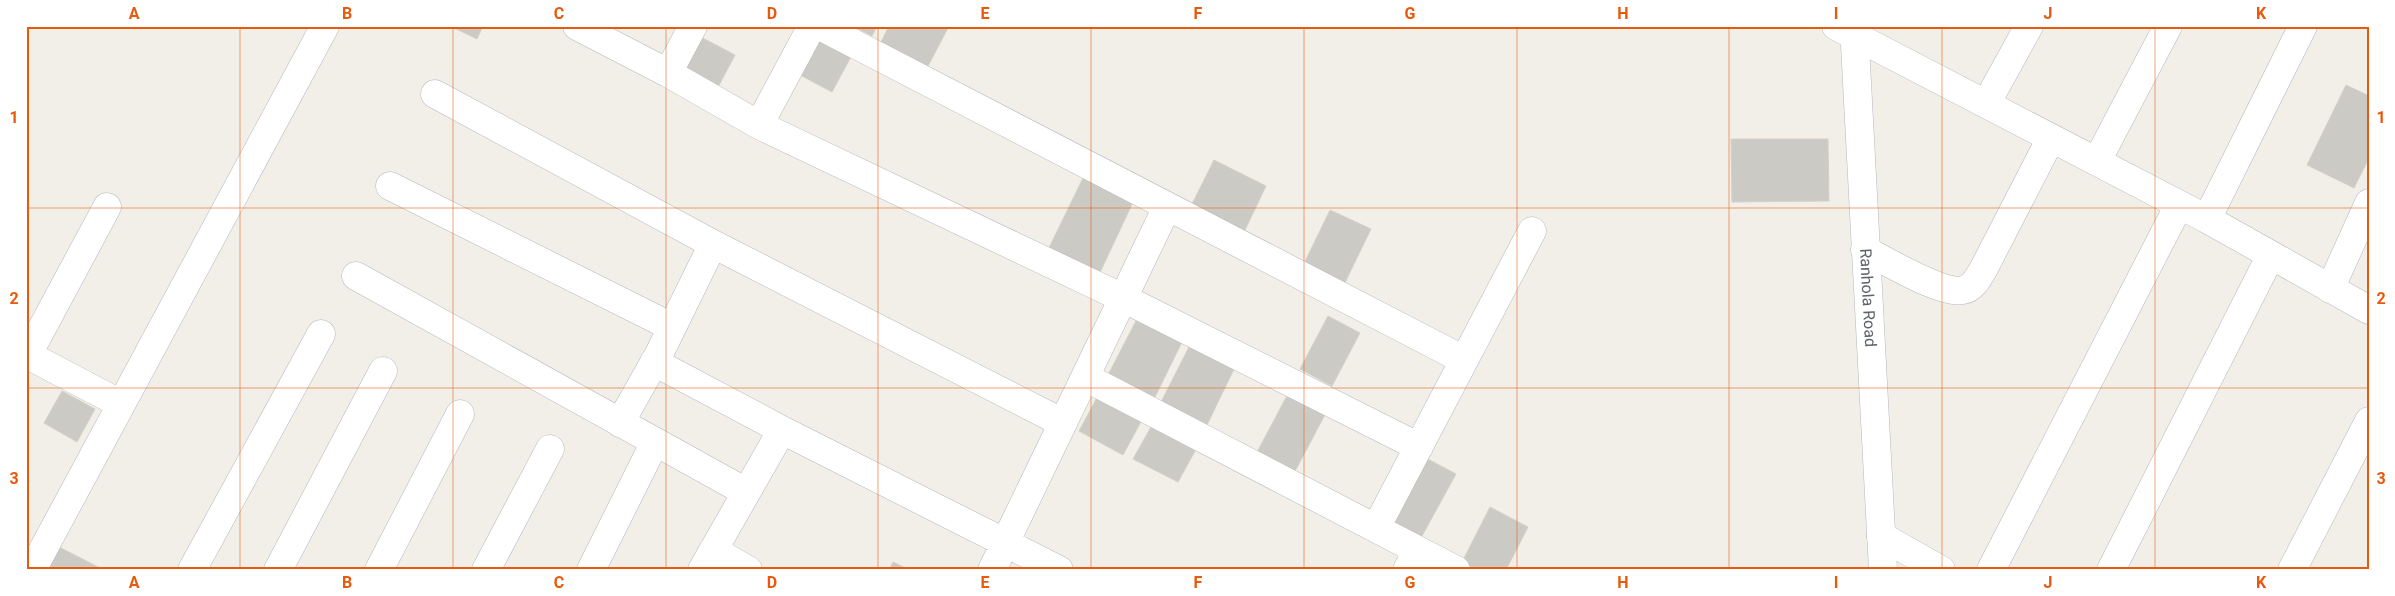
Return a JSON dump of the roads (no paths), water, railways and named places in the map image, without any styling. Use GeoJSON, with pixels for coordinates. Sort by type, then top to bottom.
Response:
{"type":"FeatureCollection","features":[{"type":"Feature","properties":{"kind":"street"},"geometry":{"type":"LineString","coordinates":[[32,570],[325,26]]}},
{"type":"Feature","properties":{"kind":"street"},"geometry":{"type":"LineString","coordinates":[[577,26],[668,73],[759,125],[1125,299],[1419,447]]}},
{"type":"Feature","properties":{"kind":"street"},"geometry":{"type":"LineString","coordinates":[[668,73],[693,26]]}},
{"type":"Feature","properties":{"kind":"street"},"geometry":{"type":"LineString","coordinates":[[759,125],[812,26]]}},
{"type":"Feature","properties":{"kind":"street"},"geometry":{"type":"LineString","coordinates":[[820,26],[1464,360]]}},
{"type":"Feature","properties":{"kind":"street"},"geometry":{"type":"LineString","coordinates":[[1986,104],[2029,26]]}},
{"type":"Feature","properties":{"kind":"street"},"geometry":{"type":"LineString","coordinates":[[2097,161],[2168,26]]}},
{"type":"Feature","properties":{"kind":"street"},"geometry":{"type":"LineString","coordinates":[[2207,219],[2302,26]]}},
{"type":"Feature","properties":{"kind":"street"},"geometry":{"type":"LineString","coordinates":[[1848,29],[1986,104],[2207,219],[2369,310]]}},
{"type":"Feature","properties":{"kind":"street","name":"Ranhola Road"},"geometry":{"type":"LineString","coordinates":[[1848,29],[1865,250],[1883,570]]}},
{"type":"Feature","properties":{"kind":"street"},"geometry":{"type":"LineString","coordinates":[[435,94],[713,244],[1063,423]]}},
{"type":"Feature","properties":{"kind":"street"},"geometry":{"type":"LineString","coordinates":[[1865,250],[1911,274],[1947,289],[1963,290],[1969,287],[1975,283],[1984,268],[2052,138]]}},
{"type":"Feature","properties":{"kind":"street"},"geometry":{"type":"LineString","coordinates":[[390,186],[672,327]]}},
{"type":"Feature","properties":{"kind":"street"},"geometry":{"type":"LineString","coordinates":[[2330,289],[2369,203]]}},
{"type":"Feature","properties":{"kind":"street"},"geometry":{"type":"LineString","coordinates":[[1991,570],[2179,205]]}},
{"type":"Feature","properties":{"kind":"street"},"geometry":{"type":"LineString","coordinates":[[107,207],[27,356],[121,404]]}},
{"type":"Feature","properties":{"kind":"street"},"geometry":{"type":"LineString","coordinates":[[992,570],[1168,207]]}},
{"type":"Feature","properties":{"kind":"street"},"geometry":{"type":"LineString","coordinates":[[1376,528],[1532,231]]}},
{"type":"Feature","properties":{"kind":"street"},"geometry":{"type":"LineString","coordinates":[[620,423],[654,362],[713,244]]}},
{"type":"Feature","properties":{"kind":"street"},"geometry":{"type":"LineString","coordinates":[[2111,570],[2271,255]]}},
{"type":"Feature","properties":{"kind":"street"},"geometry":{"type":"LineString","coordinates":[[356,276],[746,492]]}},
{"type":"Feature","properties":{"kind":"street"},"geometry":{"type":"LineString","coordinates":[[192,570],[321,334]]}},
{"type":"Feature","properties":{"kind":"street"},"geometry":{"type":"LineString","coordinates":[[654,362],[782,430],[1059,570]]}},
{"type":"Feature","properties":{"kind":"street"},"geometry":{"type":"LineString","coordinates":[[278,570],[383,371]]}},
{"type":"Feature","properties":{"kind":"street"},"geometry":{"type":"LineString","coordinates":[[1085,377],[1376,528],[1413,560],[1456,570]]}},
{"type":"Feature","properties":{"kind":"street"},"geometry":{"type":"LineString","coordinates":[[379,570],[460,414]]}},
{"type":"Feature","properties":{"kind":"street"},"geometry":{"type":"LineString","coordinates":[[2292,570],[2369,421]]}},
{"type":"Feature","properties":{"kind":"street"},"geometry":{"type":"LineString","coordinates":[[748,570],[707,560],[782,430]]}},
{"type":"Feature","properties":{"kind":"street"},"geometry":{"type":"LineString","coordinates":[[591,570],[655,442]]}},
{"type":"Feature","properties":{"kind":"street"},"geometry":{"type":"LineString","coordinates":[[486,570],[550,449]]}},
{"type":"Feature","properties":{"kind":"street"},"geometry":{"type":"LineString","coordinates":[[1881,536],[1942,570]]}}]}
